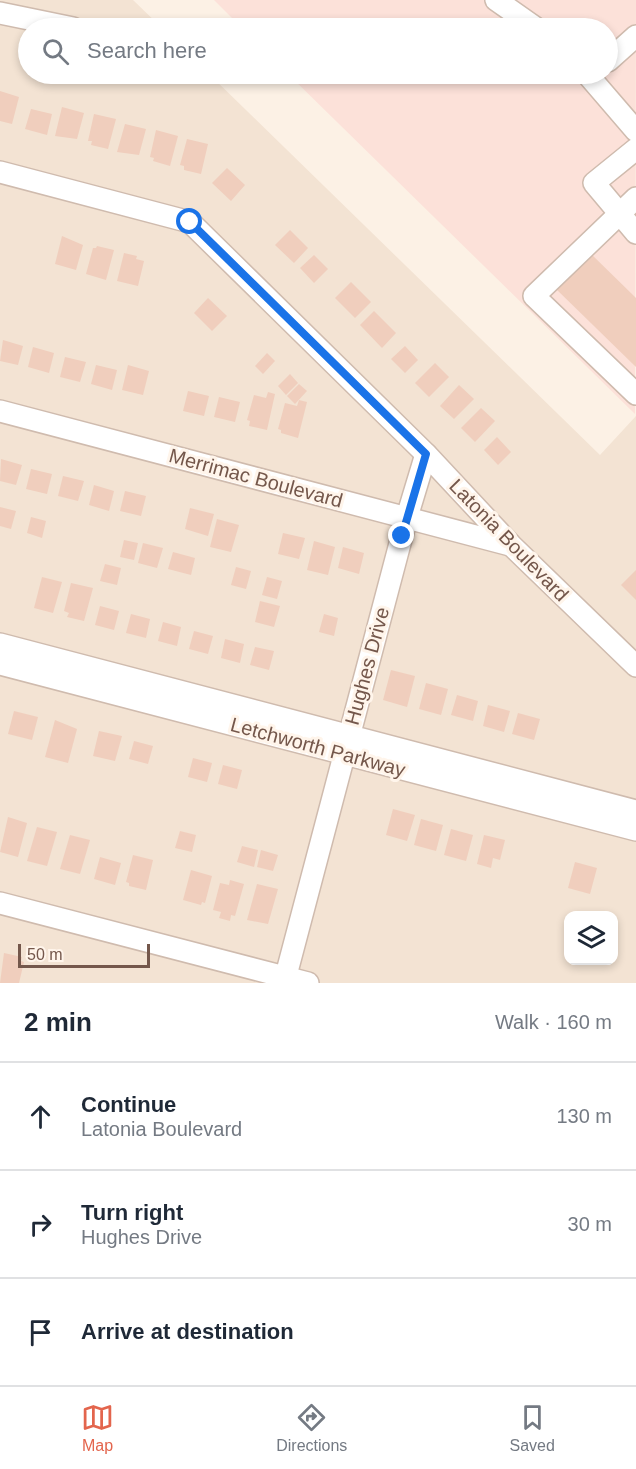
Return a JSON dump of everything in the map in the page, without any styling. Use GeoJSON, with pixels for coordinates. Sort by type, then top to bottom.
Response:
{"type":"FeatureCollection","features":[{"type":"Feature","properties":{"kind":"street"},"geometry":{"type":"LineString","coordinates":[[496,0],[522,18]]}},
{"type":"Feature","properties":{"kind":"street"},"geometry":{"type":"LineString","coordinates":[[0,13],[24,18]]}},
{"type":"Feature","properties":{"kind":"street"},"geometry":{"type":"LineString","coordinates":[[618,52],[636,36]]}},
{"type":"Feature","properties":{"kind":"street"},"geometry":{"type":"LineString","coordinates":[[597,84],[636,131]]}},
{"type":"Feature","properties":{"kind":"street"},"geometry":{"type":"LineString","coordinates":[[636,149],[594,183],[636,233]]}},
{"type":"Feature","properties":{"kind":"street","name":"Latonia Boulevard"},"geometry":{"type":"LineString","coordinates":[[0,171],[190,222],[426,454],[511,545],[636,666]]}},
{"type":"Feature","properties":{"kind":"street"},"geometry":{"type":"LineString","coordinates":[[636,198],[534,296],[636,394]]}},
{"type":"Feature","properties":{"kind":"street","name":"Merrimac Boulevard"},"geometry":{"type":"LineString","coordinates":[[0,411],[511,545]]}},
{"type":"Feature","properties":{"kind":"street","name":"Hughes Drive"},"geometry":{"type":"LineString","coordinates":[[285,980],[406,517],[426,454]]}},
{"type":"Feature","properties":{"kind":"street","name":"Letchworth Parkway"},"geometry":{"type":"LineString","coordinates":[[0,644],[636,830]]}},
{"type":"Feature","properties":{"kind":"street","name":"Letchworth Parkway"},"geometry":{"type":"LineString","coordinates":[[0,664],[636,810]]}},
{"type":"Feature","properties":{"kind":"street"},"geometry":{"type":"LineString","coordinates":[[0,903],[285,980],[308,983]]}},
{"type":"Feature","properties":{"kind":"shaded area"},"geometry":{"type":"Polygon","coordinates":[[[0,0],[133,0],[152,18],[18,18],[18,84],[219,84],[600,455],[636,416],[636,983],[0,983],[0,0]]]}},
{"type":"Feature","properties":{"kind":"shaded area"},"geometry":{"type":"Polygon","coordinates":[[[214,0],[636,0],[635,414],[298,84],[618,84],[618,18],[232,18],[214,0]]]}},
{"type":"Feature","properties":{"kind":"building"},"geometry":{"type":"Polygon","coordinates":[[[0,91],[19,97],[12,124],[0,121],[0,91]]]}},
{"type":"Feature","properties":{"kind":"building"},"geometry":{"type":"Polygon","coordinates":[[[62,107],[84,113],[77,139],[55,136],[62,107]]]}},
{"type":"Feature","properties":{"kind":"building"},"geometry":{"type":"Polygon","coordinates":[[[31,109],[52,114],[47,135],[25,129],[31,109]]]}},
{"type":"Feature","properties":{"kind":"building"},"geometry":{"type":"Polygon","coordinates":[[[94,114],[116,119],[108,149],[91,145],[92,141],[88,141],[94,114]]]}},
{"type":"Feature","properties":{"kind":"building"},"geometry":{"type":"Polygon","coordinates":[[[125,124],[146,129],[139,155],[117,152],[125,124]]]}},
{"type":"Feature","properties":{"kind":"building"},"geometry":{"type":"Polygon","coordinates":[[[156,130],[178,136],[170,166],[153,161],[154,158],[150,157],[156,130]]]}},
{"type":"Feature","properties":{"kind":"building"},"geometry":{"type":"Polygon","coordinates":[[[187,139],[208,144],[201,174],[184,170],[184,166],[180,165],[187,139]]]}},
{"type":"Feature","properties":{"kind":"building"},"geometry":{"type":"Polygon","coordinates":[[[227,168],[245,185],[231,201],[212,183],[227,168]]]}},
{"type":"Feature","properties":{"kind":"building"},"geometry":{"type":"Polygon","coordinates":[[[290,230],[308,248],[294,263],[275,245],[290,230]]]}},
{"type":"Feature","properties":{"kind":"building"},"geometry":{"type":"Polygon","coordinates":[[[62,236],[83,245],[76,270],[55,264],[62,236]]]}},
{"type":"Feature","properties":{"kind":"building"},"geometry":{"type":"Polygon","coordinates":[[[97,246],[114,250],[106,280],[86,274],[93,248],[97,246]]]}},
{"type":"Feature","properties":{"kind":"building"},"geometry":{"type":"Polygon","coordinates":[[[588,251],[636,298],[636,367],[554,287],[588,251]]]}},
{"type":"Feature","properties":{"kind":"building"},"geometry":{"type":"Polygon","coordinates":[[[124,253],[137,256],[136,259],[144,261],[138,286],[117,281],[124,253]]]}},
{"type":"Feature","properties":{"kind":"building"},"geometry":{"type":"Polygon","coordinates":[[[314,255],[328,269],[314,283],[300,268],[314,255]]]}},
{"type":"Feature","properties":{"kind":"building"},"geometry":{"type":"Polygon","coordinates":[[[351,282],[371,302],[355,318],[335,298],[351,282]]]}},
{"type":"Feature","properties":{"kind":"building"},"geometry":{"type":"Polygon","coordinates":[[[208,298],[227,316],[212,331],[194,313],[208,298]]]}},
{"type":"Feature","properties":{"kind":"building"},"geometry":{"type":"Polygon","coordinates":[[[374,311],[396,333],[382,348],[360,325],[374,311]]]}},
{"type":"Feature","properties":{"kind":"building"},"geometry":{"type":"Polygon","coordinates":[[[3,340],[23,346],[18,365],[0,361],[3,340]]]}},
{"type":"Feature","properties":{"kind":"building"},"geometry":{"type":"Polygon","coordinates":[[[405,346],[418,360],[405,373],[391,359],[405,346]]]}},
{"type":"Feature","properties":{"kind":"building"},"geometry":{"type":"Polygon","coordinates":[[[33,347],[54,353],[49,373],[28,367],[33,347]]]}},
{"type":"Feature","properties":{"kind":"building"},"geometry":{"type":"Polygon","coordinates":[[[267,353],[275,361],[263,374],[255,366],[267,353]]]}},
{"type":"Feature","properties":{"kind":"building"},"geometry":{"type":"Polygon","coordinates":[[[65,357],[86,362],[80,382],[60,377],[65,357]]]}},
{"type":"Feature","properties":{"kind":"building"},"geometry":{"type":"Polygon","coordinates":[[[435,363],[449,377],[429,397],[415,383],[435,363]]]}},
{"type":"Feature","properties":{"kind":"building"},"geometry":{"type":"Polygon","coordinates":[[[96,365],[117,370],[112,390],[91,384],[96,365]]]}},
{"type":"Feature","properties":{"kind":"building"},"geometry":{"type":"Polygon","coordinates":[[[128,365],[149,371],[143,395],[122,390],[128,365]]]}},
{"type":"Feature","properties":{"kind":"building"},"geometry":{"type":"Polygon","coordinates":[[[290,374],[298,383],[286,395],[278,386],[290,374]]]}},
{"type":"Feature","properties":{"kind":"building"},"geometry":{"type":"Polygon","coordinates":[[[299,384],[307,391],[295,404],[287,396],[299,384]]]}},
{"type":"Feature","properties":{"kind":"building"},"geometry":{"type":"Polygon","coordinates":[[[459,385],[474,399],[454,419],[440,406],[459,385]]]}},
{"type":"Feature","properties":{"kind":"building"},"geometry":{"type":"Polygon","coordinates":[[[188,391],[209,396],[204,416],[183,411],[188,391]]]}},
{"type":"Feature","properties":{"kind":"building"},"geometry":{"type":"Polygon","coordinates":[[[268,392],[275,394],[267,430],[249,426],[250,421],[247,420],[254,395],[266,398],[268,392]]]}},
{"type":"Feature","properties":{"kind":"building"},"geometry":{"type":"Polygon","coordinates":[[[219,397],[240,402],[235,422],[214,417],[219,397]]]}},
{"type":"Feature","properties":{"kind":"building"},"geometry":{"type":"Polygon","coordinates":[[[299,400],[307,402],[298,438],[281,433],[278,429],[285,403],[297,406],[299,400]]]}},
{"type":"Feature","properties":{"kind":"building"},"geometry":{"type":"Polygon","coordinates":[[[481,408],[495,421],[475,442],[461,428],[481,408]]]}},
{"type":"Feature","properties":{"kind":"building"},"geometry":{"type":"Polygon","coordinates":[[[497,437],[511,452],[498,465],[484,450],[497,437]]]}},
{"type":"Feature","properties":{"kind":"building"},"geometry":{"type":"Polygon","coordinates":[[[1,459],[22,465],[16,485],[0,481],[1,459]]]}},
{"type":"Feature","properties":{"kind":"building"},"geometry":{"type":"Polygon","coordinates":[[[31,469],[52,474],[47,494],[26,489],[31,469]]]}},
{"type":"Feature","properties":{"kind":"building"},"geometry":{"type":"Polygon","coordinates":[[[63,476],[84,481],[78,501],[58,496],[63,476]]]}},
{"type":"Feature","properties":{"kind":"building"},"geometry":{"type":"Polygon","coordinates":[[[94,485],[114,491],[109,511],[89,505],[94,485]]]}},
{"type":"Feature","properties":{"kind":"building"},"geometry":{"type":"Polygon","coordinates":[[[125,491],[146,496],[141,516],[120,511],[125,491]]]}},
{"type":"Feature","properties":{"kind":"building"},"geometry":{"type":"Polygon","coordinates":[[[0,507],[16,511],[11,529],[0,526],[0,507]]]}},
{"type":"Feature","properties":{"kind":"building"},"geometry":{"type":"Polygon","coordinates":[[[190,508],[214,514],[208,536],[185,529],[190,508]]]}},
{"type":"Feature","properties":{"kind":"building"},"geometry":{"type":"Polygon","coordinates":[[[31,517],[46,521],[42,538],[27,533],[31,517]]]}},
{"type":"Feature","properties":{"kind":"building"},"geometry":{"type":"Polygon","coordinates":[[[217,519],[239,525],[231,552],[210,547],[217,519]]]}},
{"type":"Feature","properties":{"kind":"building"},"geometry":{"type":"Polygon","coordinates":[[[283,533],[305,538],[299,559],[278,554],[283,533]]]}},
{"type":"Feature","properties":{"kind":"building"},"geometry":{"type":"Polygon","coordinates":[[[124,540],[138,543],[134,560],[120,557],[124,540]]]}},
{"type":"Feature","properties":{"kind":"building"},"geometry":{"type":"Polygon","coordinates":[[[314,541],[335,547],[328,575],[307,570],[314,541]]]}},
{"type":"Feature","properties":{"kind":"building"},"geometry":{"type":"Polygon","coordinates":[[[143,543],[163,548],[157,568],[138,563],[143,543]]]}},
{"type":"Feature","properties":{"kind":"building"},"geometry":{"type":"Polygon","coordinates":[[[343,547],[364,553],[359,574],[338,568],[343,547]]]}},
{"type":"Feature","properties":{"kind":"building"},"geometry":{"type":"Polygon","coordinates":[[[173,552],[195,558],[191,575],[168,569],[173,552]]]}},
{"type":"Feature","properties":{"kind":"building"},"geometry":{"type":"Polygon","coordinates":[[[105,564],[121,568],[117,585],[100,581],[105,564]]]}},
{"type":"Feature","properties":{"kind":"building"},"geometry":{"type":"Polygon","coordinates":[[[236,567],[251,571],[246,589],[231,585],[236,567]]]}},
{"type":"Feature","properties":{"kind":"building"},"geometry":{"type":"Polygon","coordinates":[[[636,570],[636,600],[621,585],[636,570]]]}},
{"type":"Feature","properties":{"kind":"building"},"geometry":{"type":"Polygon","coordinates":[[[42,577],[62,582],[53,613],[34,608],[42,577]]]}},
{"type":"Feature","properties":{"kind":"building"},"geometry":{"type":"Polygon","coordinates":[[[267,577],[282,581],[277,599],[262,595],[267,577]]]}},
{"type":"Feature","properties":{"kind":"building"},"geometry":{"type":"Polygon","coordinates":[[[71,583],[93,588],[84,621],[67,617],[69,613],[64,611],[71,583]]]}},
{"type":"Feature","properties":{"kind":"building"},"geometry":{"type":"Polygon","coordinates":[[[260,601],[280,606],[274,627],[255,622],[260,601]]]}},
{"type":"Feature","properties":{"kind":"building"},"geometry":{"type":"Polygon","coordinates":[[[100,606],[119,611],[114,630],[95,625],[100,606]]]}},
{"type":"Feature","properties":{"kind":"building"},"geometry":{"type":"Polygon","coordinates":[[[131,614],[150,619],[146,638],[126,633],[131,614]]]}},
{"type":"Feature","properties":{"kind":"building"},"geometry":{"type":"Polygon","coordinates":[[[324,614],[338,618],[334,636],[319,632],[324,614]]]}},
{"type":"Feature","properties":{"kind":"building"},"geometry":{"type":"Polygon","coordinates":[[[163,622],[181,627],[177,646],[158,641],[163,622]]]}},
{"type":"Feature","properties":{"kind":"building"},"geometry":{"type":"Polygon","coordinates":[[[194,631],[213,636],[208,654],[189,649],[194,631]]]}},
{"type":"Feature","properties":{"kind":"building"},"geometry":{"type":"Polygon","coordinates":[[[225,639],[244,644],[240,663],[221,658],[225,639]]]}},
{"type":"Feature","properties":{"kind":"building"},"geometry":{"type":"Polygon","coordinates":[[[255,647],[274,651],[269,670],[250,665],[255,647]]]}},
{"type":"Feature","properties":{"kind":"building"},"geometry":{"type":"Polygon","coordinates":[[[391,670],[415,676],[407,707],[383,700],[391,670]]]}},
{"type":"Feature","properties":{"kind":"building"},"geometry":{"type":"Polygon","coordinates":[[[426,683],[448,689],[441,715],[419,709],[426,683]]]}},
{"type":"Feature","properties":{"kind":"building"},"geometry":{"type":"Polygon","coordinates":[[[457,695],[478,701],[473,721],[451,715],[457,695]]]}},
{"type":"Feature","properties":{"kind":"building"},"geometry":{"type":"Polygon","coordinates":[[[488,705],[510,711],[504,732],[483,726],[488,705]]]}},
{"type":"Feature","properties":{"kind":"building"},"geometry":{"type":"Polygon","coordinates":[[[14,711],[38,717],[32,740],[8,734],[14,711]]]}},
{"type":"Feature","properties":{"kind":"building"},"geometry":{"type":"Polygon","coordinates":[[[518,713],[540,719],[534,740],[512,734],[518,713]]]}},
{"type":"Feature","properties":{"kind":"building"},"geometry":{"type":"Polygon","coordinates":[[[55,720],[77,729],[68,763],[45,757],[55,720]]]}},
{"type":"Feature","properties":{"kind":"building"},"geometry":{"type":"Polygon","coordinates":[[[99,731],[122,736],[115,761],[93,756],[99,731]]]}},
{"type":"Feature","properties":{"kind":"building"},"geometry":{"type":"Polygon","coordinates":[[[134,741],[153,746],[148,764],[129,759],[134,741]]]}},
{"type":"Feature","properties":{"kind":"building"},"geometry":{"type":"Polygon","coordinates":[[[193,758],[212,763],[207,782],[188,777],[193,758]]]}},
{"type":"Feature","properties":{"kind":"building"},"geometry":{"type":"Polygon","coordinates":[[[223,765],[242,770],[237,789],[218,784],[223,765]]]}},
{"type":"Feature","properties":{"kind":"building"},"geometry":{"type":"Polygon","coordinates":[[[393,809],[415,815],[407,841],[386,835],[393,809]]]}},
{"type":"Feature","properties":{"kind":"building"},"geometry":{"type":"Polygon","coordinates":[[[8,817],[27,823],[18,857],[0,852],[8,817]]]}},
{"type":"Feature","properties":{"kind":"building"},"geometry":{"type":"Polygon","coordinates":[[[421,819],[443,825],[436,851],[414,845],[421,819]]]}},
{"type":"Feature","properties":{"kind":"building"},"geometry":{"type":"Polygon","coordinates":[[[37,827],[57,832],[47,866],[27,861],[37,827]]]}},
{"type":"Feature","properties":{"kind":"building"},"geometry":{"type":"Polygon","coordinates":[[[451,829],[473,835],[466,861],[444,855],[451,829]]]}},
{"type":"Feature","properties":{"kind":"building"},"geometry":{"type":"Polygon","coordinates":[[[180,831],[196,835],[192,852],[175,848],[180,831]]]}},
{"type":"Feature","properties":{"kind":"building"},"geometry":{"type":"Polygon","coordinates":[[[70,835],[90,840],[80,874],[60,869],[70,835]]]}},
{"type":"Feature","properties":{"kind":"building"},"geometry":{"type":"Polygon","coordinates":[[[484,835],[505,840],[500,860],[493,858],[491,868],[477,864],[484,835]]]}},
{"type":"Feature","properties":{"kind":"building"},"geometry":{"type":"Polygon","coordinates":[[[242,846],[258,850],[254,867],[237,862],[242,846]]]}},
{"type":"Feature","properties":{"kind":"building"},"geometry":{"type":"Polygon","coordinates":[[[261,850],[278,855],[273,871],[257,867],[261,850]]]}},
{"type":"Feature","properties":{"kind":"building"},"geometry":{"type":"Polygon","coordinates":[[[133,855],[153,860],[146,890],[129,886],[126,882],[133,855]]]}},
{"type":"Feature","properties":{"kind":"building"},"geometry":{"type":"Polygon","coordinates":[[[100,857],[121,863],[115,885],[94,879],[100,857]]]}},
{"type":"Feature","properties":{"kind":"building"},"geometry":{"type":"Polygon","coordinates":[[[575,862],[597,868],[590,894],[568,888],[575,862]]]}},
{"type":"Feature","properties":{"kind":"building"},"geometry":{"type":"Polygon","coordinates":[[[191,870],[212,876],[205,903],[202,902],[201,905],[183,900],[191,870]]]}},
{"type":"Feature","properties":{"kind":"building"},"geometry":{"type":"Polygon","coordinates":[[[230,880],[244,884],[235,916],[231,915],[230,921],[219,918],[221,912],[213,910],[220,883],[229,885],[230,880]]]}},
{"type":"Feature","properties":{"kind":"building"},"geometry":{"type":"Polygon","coordinates":[[[257,884],[278,889],[268,924],[247,920],[257,884]]]}},
{"type":"Feature","properties":{"kind":"building"},"geometry":{"type":"Polygon","coordinates":[[[4,953],[22,957],[21,961],[24,962],[19,983],[0,983],[4,953]]]}},
{"type":"Feature","properties":{"kind":"route"},"geometry":{"type":"LineString","coordinates":[[190,222],[426,454],[402,536]]}}]}
